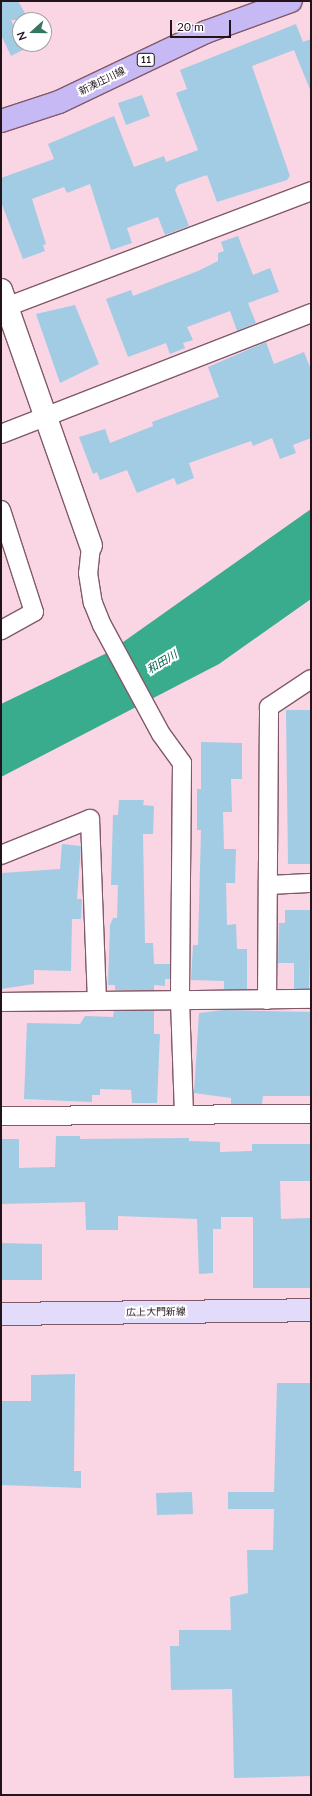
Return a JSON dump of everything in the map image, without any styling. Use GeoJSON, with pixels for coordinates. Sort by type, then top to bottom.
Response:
{"type":"FeatureCollection","features":[{"type":"Feature","properties":{"kind":"main road","name":"新湊庄川線"},"geometry":{"type":"LineString","coordinates":[[1,121],[59,102],[206,32],[291,1]]}},
{"type":"Feature","properties":{"kind":"main road","name":"広上大門新線"},"geometry":{"type":"LineString","coordinates":[[1,1314],[311,1310]]}},
{"type":"Feature","properties":{"kind":"street"},"geometry":{"type":"LineString","coordinates":[[184,1113],[180,1000],[182,763],[161,734],[102,625],[93,603],[88,573],[91,546],[3,302],[311,192]]}},
{"type":"Feature","properties":{"kind":"street"},"geometry":{"type":"LineString","coordinates":[[1,434],[44,416],[311,314]]}},
{"type":"Feature","properties":{"kind":"street"},"geometry":{"type":"LineString","coordinates":[[1,510],[34,612],[1,630]]}},
{"type":"Feature","properties":{"kind":"street"},"geometry":{"type":"LineString","coordinates":[[268,1000],[268,708],[311,679]]}},
{"type":"Feature","properties":{"kind":"street"},"geometry":{"type":"LineString","coordinates":[[1,855],[90,819],[97,1000]]}},
{"type":"Feature","properties":{"kind":"street"},"geometry":{"type":"LineString","coordinates":[[268,885],[311,884]]}},
{"type":"Feature","properties":{"kind":"street"},"geometry":{"type":"LineString","coordinates":[[1,1002],[311,999]]}},
{"type":"Feature","properties":{"kind":"street"},"geometry":{"type":"LineString","coordinates":[[1,1116],[184,1113],[311,1114]]}},
{"type":"Feature","properties":{"kind":"water","name":"和田川"},"geometry":{"type":"Polygon","coordinates":[[[311,509],[311,599],[219,664],[1,777],[1,704],[109,652],[311,509]]]}},
{"type":"Feature","properties":{"kind":"building"},"geometry":{"type":"Polygon","coordinates":[[[1,1],[18,1],[24,12],[12,12],[11,20],[12,52],[19,52],[11,56],[1,35],[1,1]]]}},
{"type":"Feature","properties":{"kind":"building"},"geometry":{"type":"Polygon","coordinates":[[[296,24],[303,42],[311,39],[311,92],[294,50],[252,66],[290,176],[287,180],[217,202],[207,175],[178,185],[175,190],[189,226],[165,235],[158,217],[127,228],[132,243],[111,250],[90,184],[67,193],[64,187],[32,199],[46,244],[43,245],[45,251],[23,259],[1,202],[1,178],[54,159],[48,144],[114,116],[134,167],[164,156],[166,162],[198,150],[176,93],[187,89],[180,70],[296,24]]]}},
{"type":"Feature","properties":{"kind":"building"},"geometry":{"type":"Polygon","coordinates":[[[142,95],[150,116],[126,125],[118,103],[142,95]]]}},
{"type":"Feature","properties":{"kind":"building"},"geometry":{"type":"Polygon","coordinates":[[[238,236],[253,275],[270,268],[279,292],[248,303],[256,323],[237,331],[230,311],[187,327],[193,340],[183,343],[185,348],[170,354],[166,343],[128,357],[106,299],[131,290],[133,296],[198,271],[218,261],[218,253],[224,251],[221,242],[238,236]]]}},
{"type":"Feature","properties":{"kind":"building"},"geometry":{"type":"Polygon","coordinates":[[[75,305],[99,364],[60,383],[36,314],[75,305]]]}},
{"type":"Feature","properties":{"kind":"building"},"geometry":{"type":"Polygon","coordinates":[[[266,342],[274,364],[304,352],[311,370],[311,438],[293,445],[296,453],[280,459],[272,438],[253,446],[251,441],[189,463],[194,478],[177,485],[174,478],[137,493],[127,470],[100,480],[97,472],[93,474],[79,437],[105,429],[110,443],[153,426],[152,422],[219,397],[208,367],[266,342]]]}},
{"type":"Feature","properties":{"kind":"building"},"geometry":{"type":"Polygon","coordinates":[[[286,710],[311,710],[311,864],[288,864],[286,710]]]}},
{"type":"Feature","properties":{"kind":"building"},"geometry":{"type":"Polygon","coordinates":[[[201,742],[242,743],[242,779],[231,779],[232,812],[223,812],[224,849],[236,849],[235,883],[226,883],[227,925],[236,924],[237,949],[247,949],[247,989],[224,989],[224,981],[191,980],[193,945],[198,945],[201,830],[197,830],[197,789],[201,789],[201,742]]]}},
{"type":"Feature","properties":{"kind":"building"},"geometry":{"type":"Polygon","coordinates":[[[119,800],[144,800],[143,805],[154,806],[153,834],[143,834],[145,943],[153,943],[154,964],[170,964],[170,979],[165,979],[165,986],[154,985],[154,990],[115,990],[115,985],[108,985],[110,925],[113,918],[117,918],[118,885],[111,885],[113,815],[118,815],[119,800]]]}},
{"type":"Feature","properties":{"kind":"building"},"geometry":{"type":"Polygon","coordinates":[[[62,844],[81,846],[77,899],[82,899],[81,919],[72,919],[71,971],[34,970],[34,984],[1,989],[2,873],[60,869],[62,844]]]}},
{"type":"Feature","properties":{"kind":"building"},"geometry":{"type":"Polygon","coordinates":[[[285,910],[311,910],[309,989],[294,989],[294,963],[278,963],[279,923],[285,923],[285,910]]]}},
{"type":"Feature","properties":{"kind":"building"},"geometry":{"type":"Polygon","coordinates":[[[224,1010],[311,1012],[311,1096],[263,1096],[262,1104],[231,1104],[231,1098],[194,1093],[199,1013],[224,1010]]]}},
{"type":"Feature","properties":{"kind":"building"},"geometry":{"type":"Polygon","coordinates":[[[114,1011],[154,1011],[154,1034],[160,1034],[157,1103],[132,1103],[131,1090],[100,1089],[100,1095],[92,1095],[92,1102],[24,1099],[27,1023],[80,1024],[85,1016],[113,1017],[114,1011]]]}},
{"type":"Feature","properties":{"kind":"building"},"geometry":{"type":"Polygon","coordinates":[[[56,1136],[80,1136],[80,1139],[189,1138],[189,1141],[220,1142],[220,1152],[252,1151],[252,1144],[311,1144],[311,1181],[280,1181],[281,1219],[311,1218],[311,1288],[253,1288],[253,1217],[221,1217],[221,1229],[213,1229],[213,1273],[199,1274],[197,1219],[118,1216],[118,1230],[86,1230],[85,1202],[1,1204],[1,1139],[19,1139],[19,1168],[55,1167],[56,1136]]]}},
{"type":"Feature","properties":{"kind":"building"},"geometry":{"type":"Polygon","coordinates":[[[1,1243],[42,1244],[42,1280],[1,1280],[1,1243]]]}},
{"type":"Feature","properties":{"kind":"building"},"geometry":{"type":"Polygon","coordinates":[[[75,1374],[74,1471],[81,1471],[81,1488],[1,1485],[1,1401],[31,1401],[31,1375],[75,1374]]]}},
{"type":"Feature","properties":{"kind":"building"},"geometry":{"type":"Polygon","coordinates":[[[277,1383],[311,1383],[311,1776],[234,1778],[232,1689],[171,1690],[170,1646],[179,1646],[179,1630],[231,1630],[230,1597],[248,1593],[247,1550],[273,1550],[274,1509],[228,1509],[228,1492],[274,1492],[277,1383]]]}},
{"type":"Feature","properties":{"kind":"building"},"geometry":{"type":"Polygon","coordinates":[[[192,1492],[193,1514],[157,1515],[156,1493],[192,1492]]]}}]}
